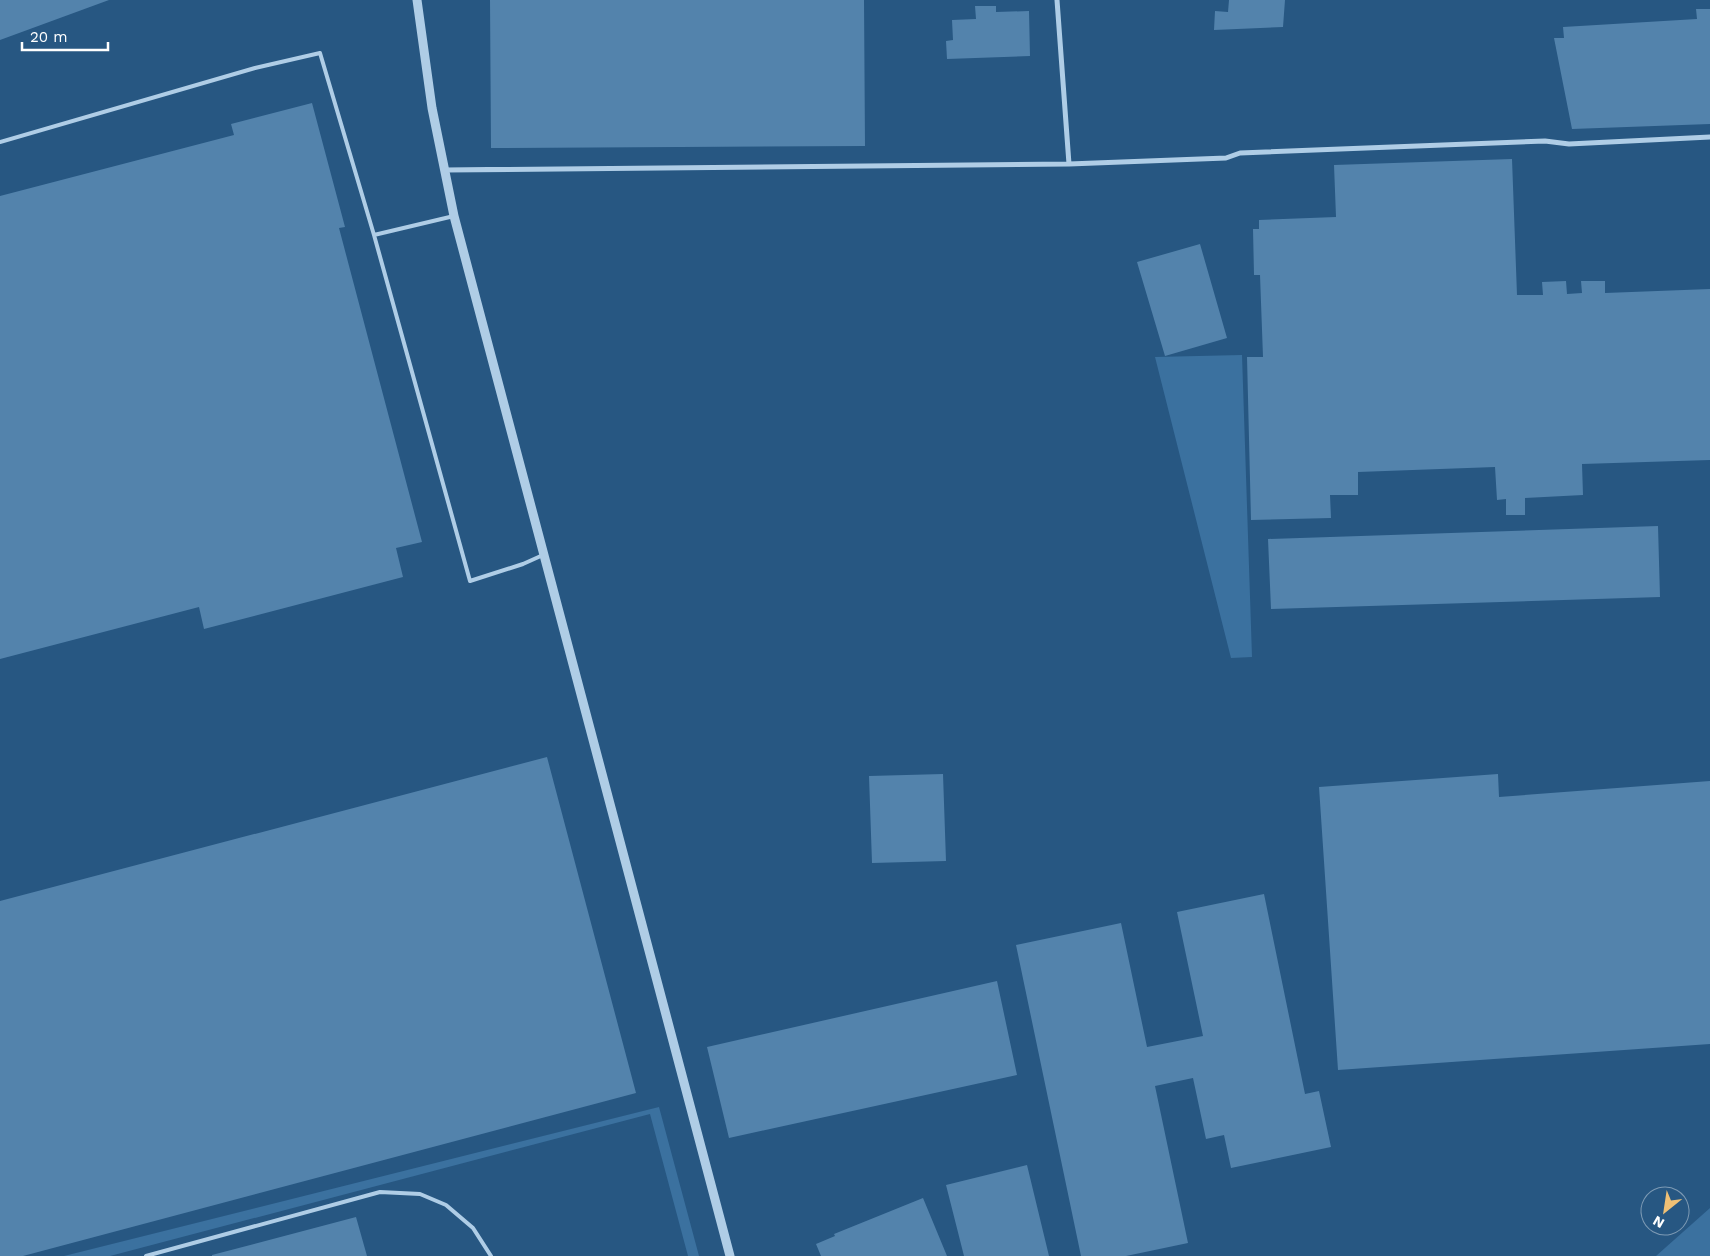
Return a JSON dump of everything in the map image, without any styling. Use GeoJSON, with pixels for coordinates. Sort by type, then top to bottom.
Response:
{"type":"FeatureCollection","features":[{"type":"Feature","properties":{"kind":"street"},"geometry":{"type":"LineString","coordinates":[[417,0],[432,108],[454,216],[730,1256]]}},
{"type":"Feature","properties":{"kind":"street"},"geometry":{"type":"LineString","coordinates":[[1057,0],[1069,164]]}},
{"type":"Feature","properties":{"kind":"street"},"geometry":{"type":"LineString","coordinates":[[445,170],[1069,164],[1226,158],[1240,153],[1545,141],[1569,144],[1710,137]]}},
{"type":"Feature","properties":{"kind":"lane"},"geometry":{"type":"LineString","coordinates":[[0,142],[255,68],[320,53],[374,235],[470,580],[543,555]]}},
{"type":"Feature","properties":{"kind":"lane"},"geometry":{"type":"LineString","coordinates":[[374,235],[454,216]]}},
{"type":"Feature","properties":{"kind":"lane"},"geometry":{"type":"LineString","coordinates":[[146,1256],[380,1192],[420,1194],[446,1205],[473,1228],[491,1256]]}},
{"type":"Feature","properties":{"kind":"shaded area"},"geometry":{"type":"Polygon","coordinates":[[[1242,355],[1252,657],[1231,658],[1155,357],[1242,355]]]}},
{"type":"Feature","properties":{"kind":"shaded area"},"geometry":{"type":"Polygon","coordinates":[[[659,1107],[699,1256],[688,1256],[650,1114],[110,1256],[64,1256],[659,1107]]]}},
{"type":"Feature","properties":{"kind":"shaded area"},"geometry":{"type":"Polygon","coordinates":[[[1710,1208],[1710,1256],[1656,1256],[1678,1236],[1690,1236],[1690,1226],[1710,1208]]]}},
{"type":"Feature","properties":{"kind":"building"},"geometry":{"type":"Polygon","coordinates":[[[0,0],[109,0],[0,40],[0,0]]]}},
{"type":"Feature","properties":{"kind":"building"},"geometry":{"type":"Polygon","coordinates":[[[490,0],[864,0],[865,146],[491,148],[490,0]]]}},
{"type":"Feature","properties":{"kind":"building"},"geometry":{"type":"Polygon","coordinates":[[[1229,0],[1285,0],[1283,27],[1214,30],[1215,11],[1228,12],[1229,0]]]}},
{"type":"Feature","properties":{"kind":"building"},"geometry":{"type":"Polygon","coordinates":[[[975,6],[996,6],[996,12],[1029,11],[1030,56],[947,59],[946,41],[953,40],[952,20],[976,19],[975,6]]]}},
{"type":"Feature","properties":{"kind":"building"},"geometry":{"type":"Polygon","coordinates":[[[1696,9],[1710,9],[1710,124],[1572,129],[1554,38],[1564,38],[1563,27],[1697,19],[1696,9]]]}},
{"type":"Feature","properties":{"kind":"building"},"geometry":{"type":"Polygon","coordinates":[[[312,103],[345,227],[339,228],[422,542],[396,548],[403,577],[204,629],[199,607],[0,659],[0,196],[234,135],[231,124],[312,103]]]}},
{"type":"Feature","properties":{"kind":"building"},"geometry":{"type":"Polygon","coordinates":[[[1512,159],[1517,295],[1543,295],[1542,282],[1566,281],[1567,294],[1582,293],[1581,281],[1605,281],[1605,293],[1710,289],[1710,460],[1582,464],[1583,495],[1525,498],[1525,515],[1506,515],[1506,499],[1497,500],[1495,467],[1358,472],[1358,495],[1330,495],[1331,518],[1251,520],[1247,357],[1263,357],[1260,275],[1254,275],[1253,229],[1259,229],[1259,220],[1336,217],[1334,165],[1512,159]]]}},
{"type":"Feature","properties":{"kind":"building"},"geometry":{"type":"Polygon","coordinates":[[[1200,244],[1227,338],[1165,356],[1137,262],[1200,244]]]}},
{"type":"Feature","properties":{"kind":"building"},"geometry":{"type":"Polygon","coordinates":[[[1658,526],[1660,597],[1271,609],[1268,539],[1658,526]]]}},
{"type":"Feature","properties":{"kind":"building"},"geometry":{"type":"Polygon","coordinates":[[[547,757],[636,1093],[23,1256],[0,1256],[0,901],[547,757]]]}},
{"type":"Feature","properties":{"kind":"building"},"geometry":{"type":"Polygon","coordinates":[[[943,774],[946,861],[872,863],[869,776],[943,774]]]}},
{"type":"Feature","properties":{"kind":"building"},"geometry":{"type":"Polygon","coordinates":[[[1498,774],[1499,797],[1710,781],[1710,1044],[1338,1070],[1319,787],[1498,774]]]}},
{"type":"Feature","properties":{"kind":"building"},"geometry":{"type":"Polygon","coordinates":[[[1264,894],[1305,1094],[1319,1091],[1331,1147],[1231,1168],[1224,1135],[1206,1139],[1193,1078],[1155,1086],[1188,1243],[1126,1256],[1081,1256],[1016,945],[1121,923],[1147,1047],[1203,1036],[1177,912],[1264,894]]]}},
{"type":"Feature","properties":{"kind":"building"},"geometry":{"type":"Polygon","coordinates":[[[997,981],[1017,1075],[729,1138],[707,1047],[997,981]]]}},
{"type":"Feature","properties":{"kind":"building"},"geometry":{"type":"Polygon","coordinates":[[[1027,1165],[1049,1256],[964,1256],[946,1185],[1027,1165]]]}},
{"type":"Feature","properties":{"kind":"building"},"geometry":{"type":"Polygon","coordinates":[[[923,1198],[947,1256],[821,1256],[816,1244],[835,1236],[834,1234],[923,1198]]]}},
{"type":"Feature","properties":{"kind":"building"},"geometry":{"type":"Polygon","coordinates":[[[356,1217],[367,1256],[212,1256],[212,1255],[356,1217]]]}}]}
